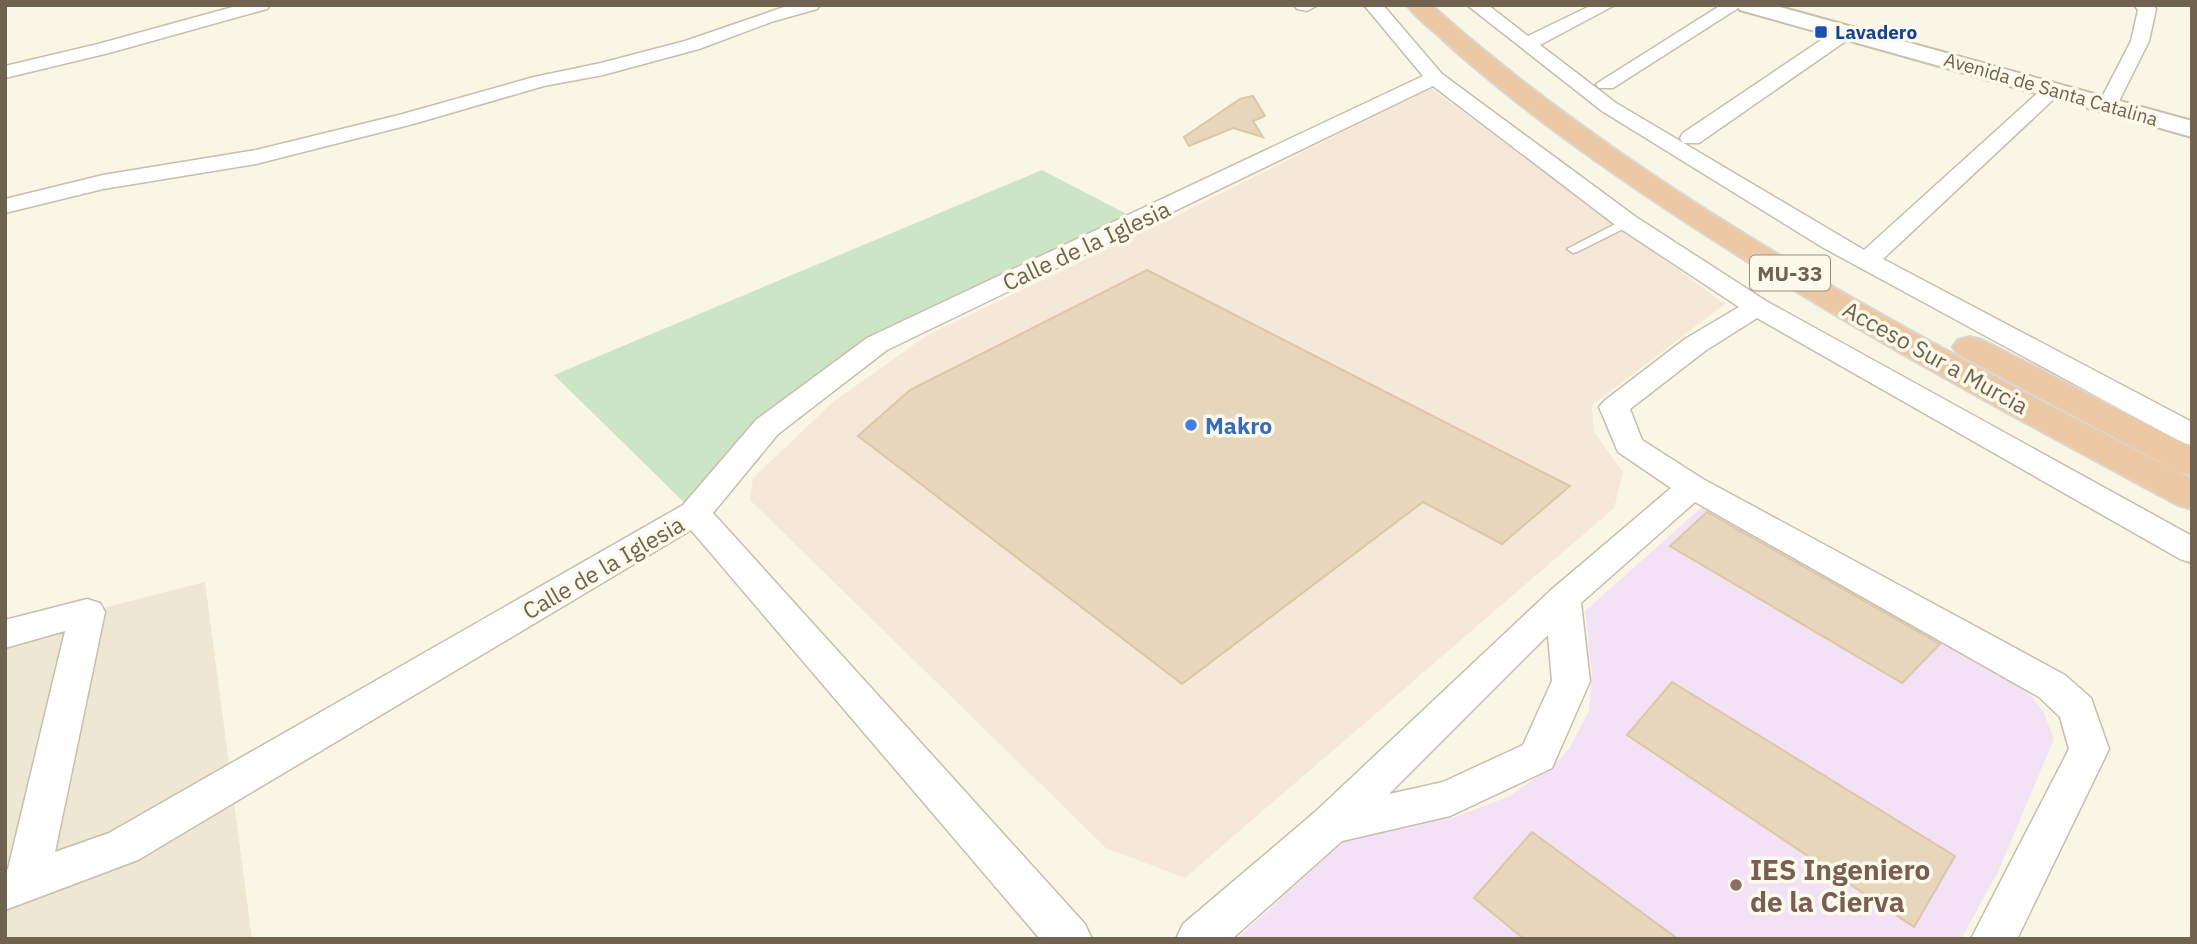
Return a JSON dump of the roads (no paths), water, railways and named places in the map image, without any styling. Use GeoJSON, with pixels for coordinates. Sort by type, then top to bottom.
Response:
{"type":"FeatureCollection","features":[{"type":"Feature","properties":{"kind":"highway","name":"Acceso Sur a Murcia"},"geometry":{"type":"LineString","coordinates":[[1418,5],[1511,86],[1682,206],[1807,284],[1962,373],[2192,496]]}},
{"type":"Feature","properties":{"kind":"highway","name":"Acceso Sur a Murcia"},"geometry":{"type":"LineString","coordinates":[[1448,5],[1511,59],[1577,108],[1718,202],[1920,320],[2192,463]]}},
{"type":"Feature","properties":{"kind":"main road","name":"Avenida de Santa Catalina"},"geometry":{"type":"LineString","coordinates":[[1748,5],[2192,128]]}},
{"type":"Feature","properties":{"kind":"street"},"geometry":{"type":"LineString","coordinates":[[5,72],[102,49],[261,5]]}},
{"type":"Feature","properties":{"kind":"street"},"geometry":{"type":"LineString","coordinates":[[5,206],[103,182],[256,157],[405,120],[541,81],[603,69],[692,45],[765,18],[811,5]]}},
{"type":"Feature","properties":{"kind":"street"},"geometry":{"type":"LineString","coordinates":[[1373,5],[1435,78],[1628,222],[1758,307],[2086,494],[2192,551]]}},
{"type":"Feature","properties":{"kind":"street"},"geometry":{"type":"LineString","coordinates":[[1476,5],[1527,44],[1595,86],[1665,121],[1746,173]]}},
{"type":"Feature","properties":{"kind":"street"},"geometry":{"type":"LineString","coordinates":[[1527,44],[1606,5]]}},
{"type":"Feature","properties":{"kind":"street"},"geometry":{"type":"LineString","coordinates":[[1595,86],[1734,5]]}},
{"type":"Feature","properties":{"kind":"street"},"geometry":{"type":"LineString","coordinates":[[2108,105],[2140,41],[2147,9],[2143,5]]}},
{"type":"Feature","properties":{"kind":"street"},"geometry":{"type":"LineString","coordinates":[[1691,138],[1846,32]]}},
{"type":"Feature","properties":{"kind":"street","name":"Calle de la Iglesia"},"geometry":{"type":"LineString","coordinates":[[16,886],[123,847],[695,513],[767,427],[877,344],[1435,78]]}},
{"type":"Feature","properties":{"kind":"street"},"geometry":{"type":"LineString","coordinates":[[1595,86],[1639,126],[1866,261],[2192,435]]}},
{"type":"Feature","properties":{"kind":"street"},"geometry":{"type":"LineString","coordinates":[[1866,261],[2049,93]]}},
{"type":"Feature","properties":{"kind":"street"},"geometry":{"type":"LineString","coordinates":[[1639,126],[1665,121]]}},
{"type":"Feature","properties":{"kind":"street"},"geometry":{"type":"LineString","coordinates":[[1758,307],[1695,345],[1614,407],[1629,444],[1692,487],[2052,686],[2077,709],[2090,749],[1994,939]]}},
{"type":"Feature","properties":{"kind":"street"},"geometry":{"type":"LineString","coordinates":[[1199,939],[1329,825],[1563,598],[1692,487]]}},
{"type":"Feature","properties":{"kind":"street"},"geometry":{"type":"LineString","coordinates":[[695,513],[1069,939]]}},
{"type":"Feature","properties":{"kind":"street"},"geometry":{"type":"LineString","coordinates":[[1329,825],[1450,798],[1538,756],[1571,681],[1563,598]]}},
{"type":"Feature","properties":{"kind":"street"},"geometry":{"type":"LineString","coordinates":[[5,634],[87,612],[16,886]]}},
{"type":"Feature","properties":{"kind":"lane"},"geometry":{"type":"LineString","coordinates":[[1573,249],[1628,222]]}},
{"type":"Feature","properties":{"kind":"place","name":"Lavadero"},"geometry":{"type":"Point","coordinates":[1821,32]}},
{"type":"Feature","properties":{"kind":"place","name":"Makro"},"geometry":{"type":"Point","coordinates":[1191,425]}},
{"type":"Feature","properties":{"kind":"place","name":"IES Ingeniero de la Cierva"},"geometry":{"type":"Point","coordinates":[1736,885]}}]}
